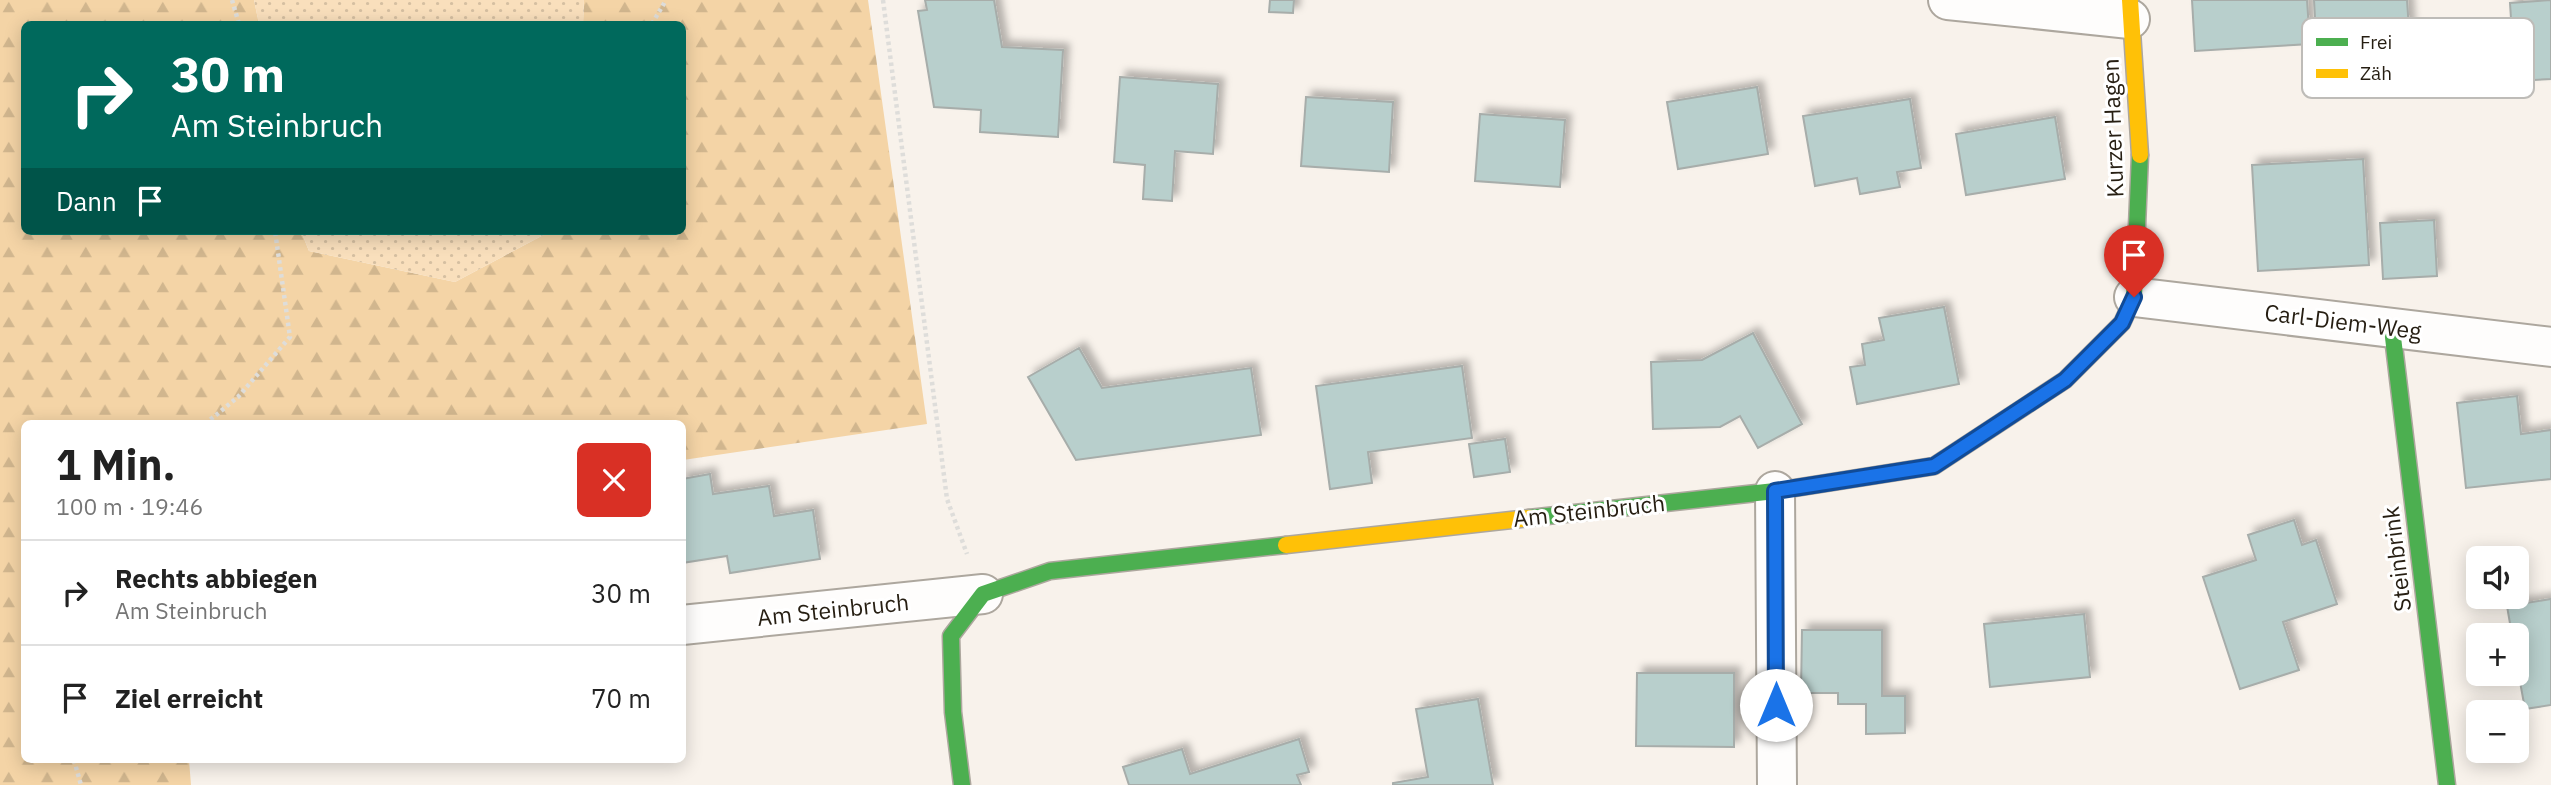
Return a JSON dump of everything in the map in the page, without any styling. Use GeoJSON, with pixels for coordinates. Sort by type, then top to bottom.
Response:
{"type":"FeatureCollection","features":[{"type":"Feature","properties":{"kind":"street"},"geometry":{"type":"LineString","coordinates":[[1948,0],[2130,9]]}},
{"type":"Feature","properties":{"kind":"street","name":"Kurzer Hagen"},"geometry":{"type":"LineString","coordinates":[[2130,9],[2141,163],[2134,297]]}},
{"type":"Feature","properties":{"kind":"street","name":"Am Steinbruch"},"geometry":{"type":"LineString","coordinates":[[686,625],[982,594],[1050,570],[1775,491],[1934,466],[2065,380],[2122,323],[2134,297]]}},
{"type":"Feature","properties":{"kind":"street","name":"Carl-Diem-Weg"},"geometry":{"type":"LineString","coordinates":[[2134,297],[2551,346]]}},
{"type":"Feature","properties":{"kind":"street","name":"Steinbrink"},"geometry":{"type":"LineString","coordinates":[[2392,328],[2447,785]]}},
{"type":"Feature","properties":{"kind":"street"},"geometry":{"type":"LineString","coordinates":[[1775,491],[1776,785]]}},
{"type":"Feature","properties":{"kind":"street"},"geometry":{"type":"LineString","coordinates":[[962,785],[953,712],[951,636],[982,594]]}},
{"type":"Feature","properties":{"kind":"path"},"geometry":{"type":"LineString","coordinates":[[232,0],[238,21]]}},
{"type":"Feature","properties":{"kind":"path"},"geometry":{"type":"LineString","coordinates":[[654,21],[666,0]]}},
{"type":"Feature","properties":{"kind":"path"},"geometry":{"type":"LineString","coordinates":[[883,0],[947,499],[982,594]]}},
{"type":"Feature","properties":{"kind":"path"},"geometry":{"type":"LineString","coordinates":[[210,420],[238,397],[290,337],[276,235]]}},
{"type":"Feature","properties":{"kind":"path"},"geometry":{"type":"LineString","coordinates":[[75,763],[81,785]]}},
{"type":"Feature","properties":{"kind":"green space"},"geometry":{"type":"Polygon","coordinates":[[[0,0],[254,0],[258,21],[21,21],[21,235],[303,235],[309,251],[455,282],[543,235],[686,235],[686,21],[583,21],[584,0],[868,0],[927,424],[686,460],[686,420],[21,420],[21,763],[189,763],[191,785],[0,785],[0,0]]]}},
{"type":"Feature","properties":{"kind":"shaded area"},"geometry":{"type":"Polygon","coordinates":[[[254,0],[584,0],[583,21],[258,21],[254,0]]]}},
{"type":"Feature","properties":{"kind":"shaded area"},"geometry":{"type":"Polygon","coordinates":[[[303,235],[543,235],[455,282],[309,251],[303,235]]]}},
{"type":"Feature","properties":{"kind":"building"},"geometry":{"type":"Polygon","coordinates":[[[925,0],[994,0],[1002,47],[1063,50],[1058,137],[980,132],[981,110],[934,107],[918,11],[927,10],[925,0]]]}},
{"type":"Feature","properties":{"kind":"building"},"geometry":{"type":"Polygon","coordinates":[[[1270,0],[1294,0],[1293,13],[1269,12],[1270,0]]]}},
{"type":"Feature","properties":{"kind":"building"},"geometry":{"type":"Polygon","coordinates":[[[2192,0],[2307,0],[2308,18],[2302,18],[2302,44],[2195,51],[2192,0]]]}},
{"type":"Feature","properties":{"kind":"building"},"geometry":{"type":"Polygon","coordinates":[[[2314,0],[2407,0],[2408,18],[2315,18],[2314,0]]]}},
{"type":"Feature","properties":{"kind":"building"},"geometry":{"type":"Polygon","coordinates":[[[2551,0],[2551,79],[2534,80],[2534,18],[2511,18],[2510,3],[2551,0]]]}},
{"type":"Feature","properties":{"kind":"building"},"geometry":{"type":"Polygon","coordinates":[[[1120,77],[1218,84],[1213,154],[1175,151],[1172,201],[1143,199],[1145,165],[1114,162],[1120,77]]]}},
{"type":"Feature","properties":{"kind":"building"},"geometry":{"type":"Polygon","coordinates":[[[1757,87],[1768,154],[1678,169],[1667,102],[1757,87]]]}},
{"type":"Feature","properties":{"kind":"building"},"geometry":{"type":"Polygon","coordinates":[[[1306,97],[1393,102],[1389,172],[1301,166],[1306,97]]]}},
{"type":"Feature","properties":{"kind":"building"},"geometry":{"type":"Polygon","coordinates":[[[1910,99],[1921,168],[1897,172],[1900,187],[1860,194],[1857,178],[1815,186],[1803,116],[1910,99]]]}},
{"type":"Feature","properties":{"kind":"building"},"geometry":{"type":"Polygon","coordinates":[[[1480,114],[1565,120],[1560,187],[1475,181],[1480,114]]]}},
{"type":"Feature","properties":{"kind":"building"},"geometry":{"type":"Polygon","coordinates":[[[2055,117],[2065,179],[1966,195],[1956,134],[2055,117]]]}},
{"type":"Feature","properties":{"kind":"building"},"geometry":{"type":"Polygon","coordinates":[[[2363,159],[2369,265],[2258,271],[2252,165],[2363,159]]]}},
{"type":"Feature","properties":{"kind":"building"},"geometry":{"type":"Polygon","coordinates":[[[2434,220],[2437,276],[2383,279],[2380,223],[2434,220]]]}},
{"type":"Feature","properties":{"kind":"building"},"geometry":{"type":"Polygon","coordinates":[[[1944,307],[1959,384],[1857,404],[1850,367],[1865,365],[1862,344],[1884,340],[1879,318],[1944,307]]]}},
{"type":"Feature","properties":{"kind":"building"},"geometry":{"type":"Polygon","coordinates":[[[1753,333],[1802,424],[1758,448],[1740,416],[1720,427],[1653,429],[1651,362],[1702,360],[1753,333]]]}},
{"type":"Feature","properties":{"kind":"building"},"geometry":{"type":"Polygon","coordinates":[[[1079,348],[1102,388],[1251,368],[1261,435],[1076,460],[1028,377],[1079,348]]]}},
{"type":"Feature","properties":{"kind":"building"},"geometry":{"type":"Polygon","coordinates":[[[1462,366],[1472,438],[1368,452],[1372,483],[1330,489],[1316,386],[1462,366]]]}},
{"type":"Feature","properties":{"kind":"building"},"geometry":{"type":"Polygon","coordinates":[[[2517,396],[2521,434],[2551,430],[2551,479],[2466,488],[2457,403],[2517,396]]]}},
{"type":"Feature","properties":{"kind":"building"},"geometry":{"type":"Polygon","coordinates":[[[1505,439],[1510,472],[1474,477],[1469,444],[1505,439]]]}},
{"type":"Feature","properties":{"kind":"building"},"geometry":{"type":"Polygon","coordinates":[[[710,474],[713,494],[769,486],[774,516],[813,510],[820,559],[730,573],[727,556],[686,562],[686,478],[710,474]]]}},
{"type":"Feature","properties":{"kind":"building"},"geometry":{"type":"Polygon","coordinates":[[[2294,520],[2302,545],[2316,540],[2337,604],[2283,622],[2299,670],[2240,689],[2203,577],[2256,560],[2248,535],[2294,520]]]}},
{"type":"Feature","properties":{"kind":"building"},"geometry":{"type":"Polygon","coordinates":[[[2551,599],[2551,705],[2529,708],[2529,700],[2523,700],[2521,686],[2529,686],[2529,623],[2510,623],[2508,609],[2529,609],[2529,602],[2551,599]]]}},
{"type":"Feature","properties":{"kind":"building"},"geometry":{"type":"Polygon","coordinates":[[[2084,614],[2090,677],[1990,687],[1984,624],[2084,614]]]}},
{"type":"Feature","properties":{"kind":"building"},"geometry":{"type":"Polygon","coordinates":[[[1802,630],[1882,630],[1882,696],[1905,696],[1905,733],[1866,734],[1866,704],[1838,704],[1838,693],[1801,693],[1802,630]]]}},
{"type":"Feature","properties":{"kind":"building"},"geometry":{"type":"Polygon","coordinates":[[[1637,673],[1734,673],[1734,747],[1636,746],[1637,673]]]}},
{"type":"Feature","properties":{"kind":"building"},"geometry":{"type":"Polygon","coordinates":[[[1478,699],[1493,785],[1393,785],[1428,777],[1416,709],[1478,699]]]}},
{"type":"Feature","properties":{"kind":"building"},"geometry":{"type":"Polygon","coordinates":[[[1299,739],[1309,772],[1297,775],[1301,785],[1129,785],[1123,767],[1182,749],[1190,774],[1299,739]]]}},
{"type":"Feature","properties":{"kind":"traffic: fast"},"geometry":{"type":"LineString","coordinates":[[1529,518],[1775,491],[1934,466],[2065,380],[2122,323],[2134,297],[2140,155]]}},
{"type":"Feature","properties":{"kind":"traffic: fast"},"geometry":{"type":"LineString","coordinates":[[2392,329],[2447,785]]}},
{"type":"Feature","properties":{"kind":"traffic: fast"},"geometry":{"type":"LineString","coordinates":[[962,785],[953,712],[951,636],[983,594],[1050,571],[1286,545]]}},
{"type":"Feature","properties":{"kind":"traffic: slow"},"geometry":{"type":"LineString","coordinates":[[2130,0],[2140,155]]}},
{"type":"Feature","properties":{"kind":"traffic: slow"},"geometry":{"type":"LineString","coordinates":[[1286,545],[1529,518]]}},
{"type":"Feature","properties":{"kind":"route"},"geometry":{"type":"LineString","coordinates":[[1776,705],[1775,491],[1934,466],[2065,380],[2122,323],[2134,297]]}}]}
